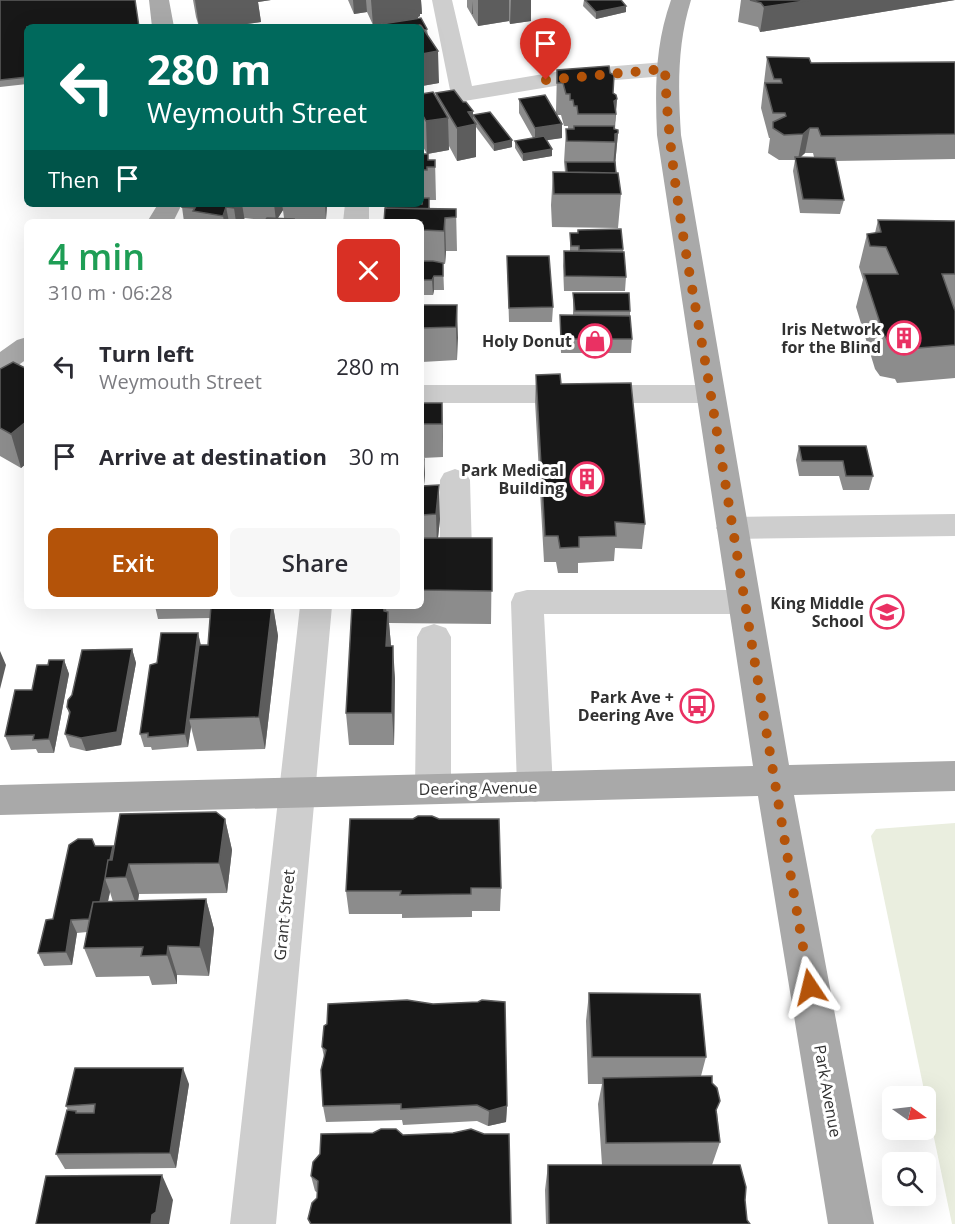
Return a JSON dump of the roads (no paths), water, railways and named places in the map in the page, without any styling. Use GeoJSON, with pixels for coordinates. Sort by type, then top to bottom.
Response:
{"type":"FeatureCollection","features":[{"type":"Feature","properties":{"kind":"main road"},"geometry":{"type":"LineString","coordinates":[[159,0],[163,24]]}},
{"type":"Feature","properties":{"kind":"main road","name":"Park Avenue"},"geometry":{"type":"LineString","coordinates":[[681,0],[669,37],[665,69],[669,135],[773,781],[851,1224]]}},
{"type":"Feature","properties":{"kind":"main road"},"geometry":{"type":"LineString","coordinates":[[0,365],[24,348]]}},
{"type":"Feature","properties":{"kind":"main road","name":"Deering Avenue"},"geometry":{"type":"LineString","coordinates":[[0,800],[955,776]]}},
{"type":"Feature","properties":{"kind":"street"},"geometry":{"type":"LineString","coordinates":[[442,0],[462,93]]}},
{"type":"Feature","properties":{"kind":"street"},"geometry":{"type":"LineString","coordinates":[[424,100],[567,76],[665,69]]}},
{"type":"Feature","properties":{"kind":"street"},"geometry":{"type":"LineString","coordinates":[[424,394],[711,394]]}},
{"type":"Feature","properties":{"kind":"street"},"geometry":{"type":"LineString","coordinates":[[448,497],[456,553]]}},
{"type":"Feature","properties":{"kind":"street"},"geometry":{"type":"LineString","coordinates":[[732,528],[955,525]]}},
{"type":"Feature","properties":{"kind":"street"},"geometry":{"type":"LineString","coordinates":[[535,787],[527,602],[744,602]]}},
{"type":"Feature","properties":{"kind":"street","name":"Grant Street"},"geometry":{"type":"LineString","coordinates":[[253,1224],[316,609]]}},
{"type":"Feature","properties":{"kind":"street"},"geometry":{"type":"LineString","coordinates":[[433,789],[434,637]]}},
{"type":"Feature","properties":{"kind":"place","name":"Iris Network for the Blind"},"geometry":{"type":"Point","coordinates":[904,338]}},
{"type":"Feature","properties":{"kind":"place","name":"Holy Donut"},"geometry":{"type":"Point","coordinates":[595,341]}},
{"type":"Feature","properties":{"kind":"place","name":"Park Medical Building"},"geometry":{"type":"Point","coordinates":[587,479]}},
{"type":"Feature","properties":{"kind":"place","name":"King Middle School"},"geometry":{"type":"Point","coordinates":[887,612]}},
{"type":"Feature","properties":{"kind":"place","name":"Park Ave + Deering Ave"},"geometry":{"type":"Point","coordinates":[697,706]}}]}
